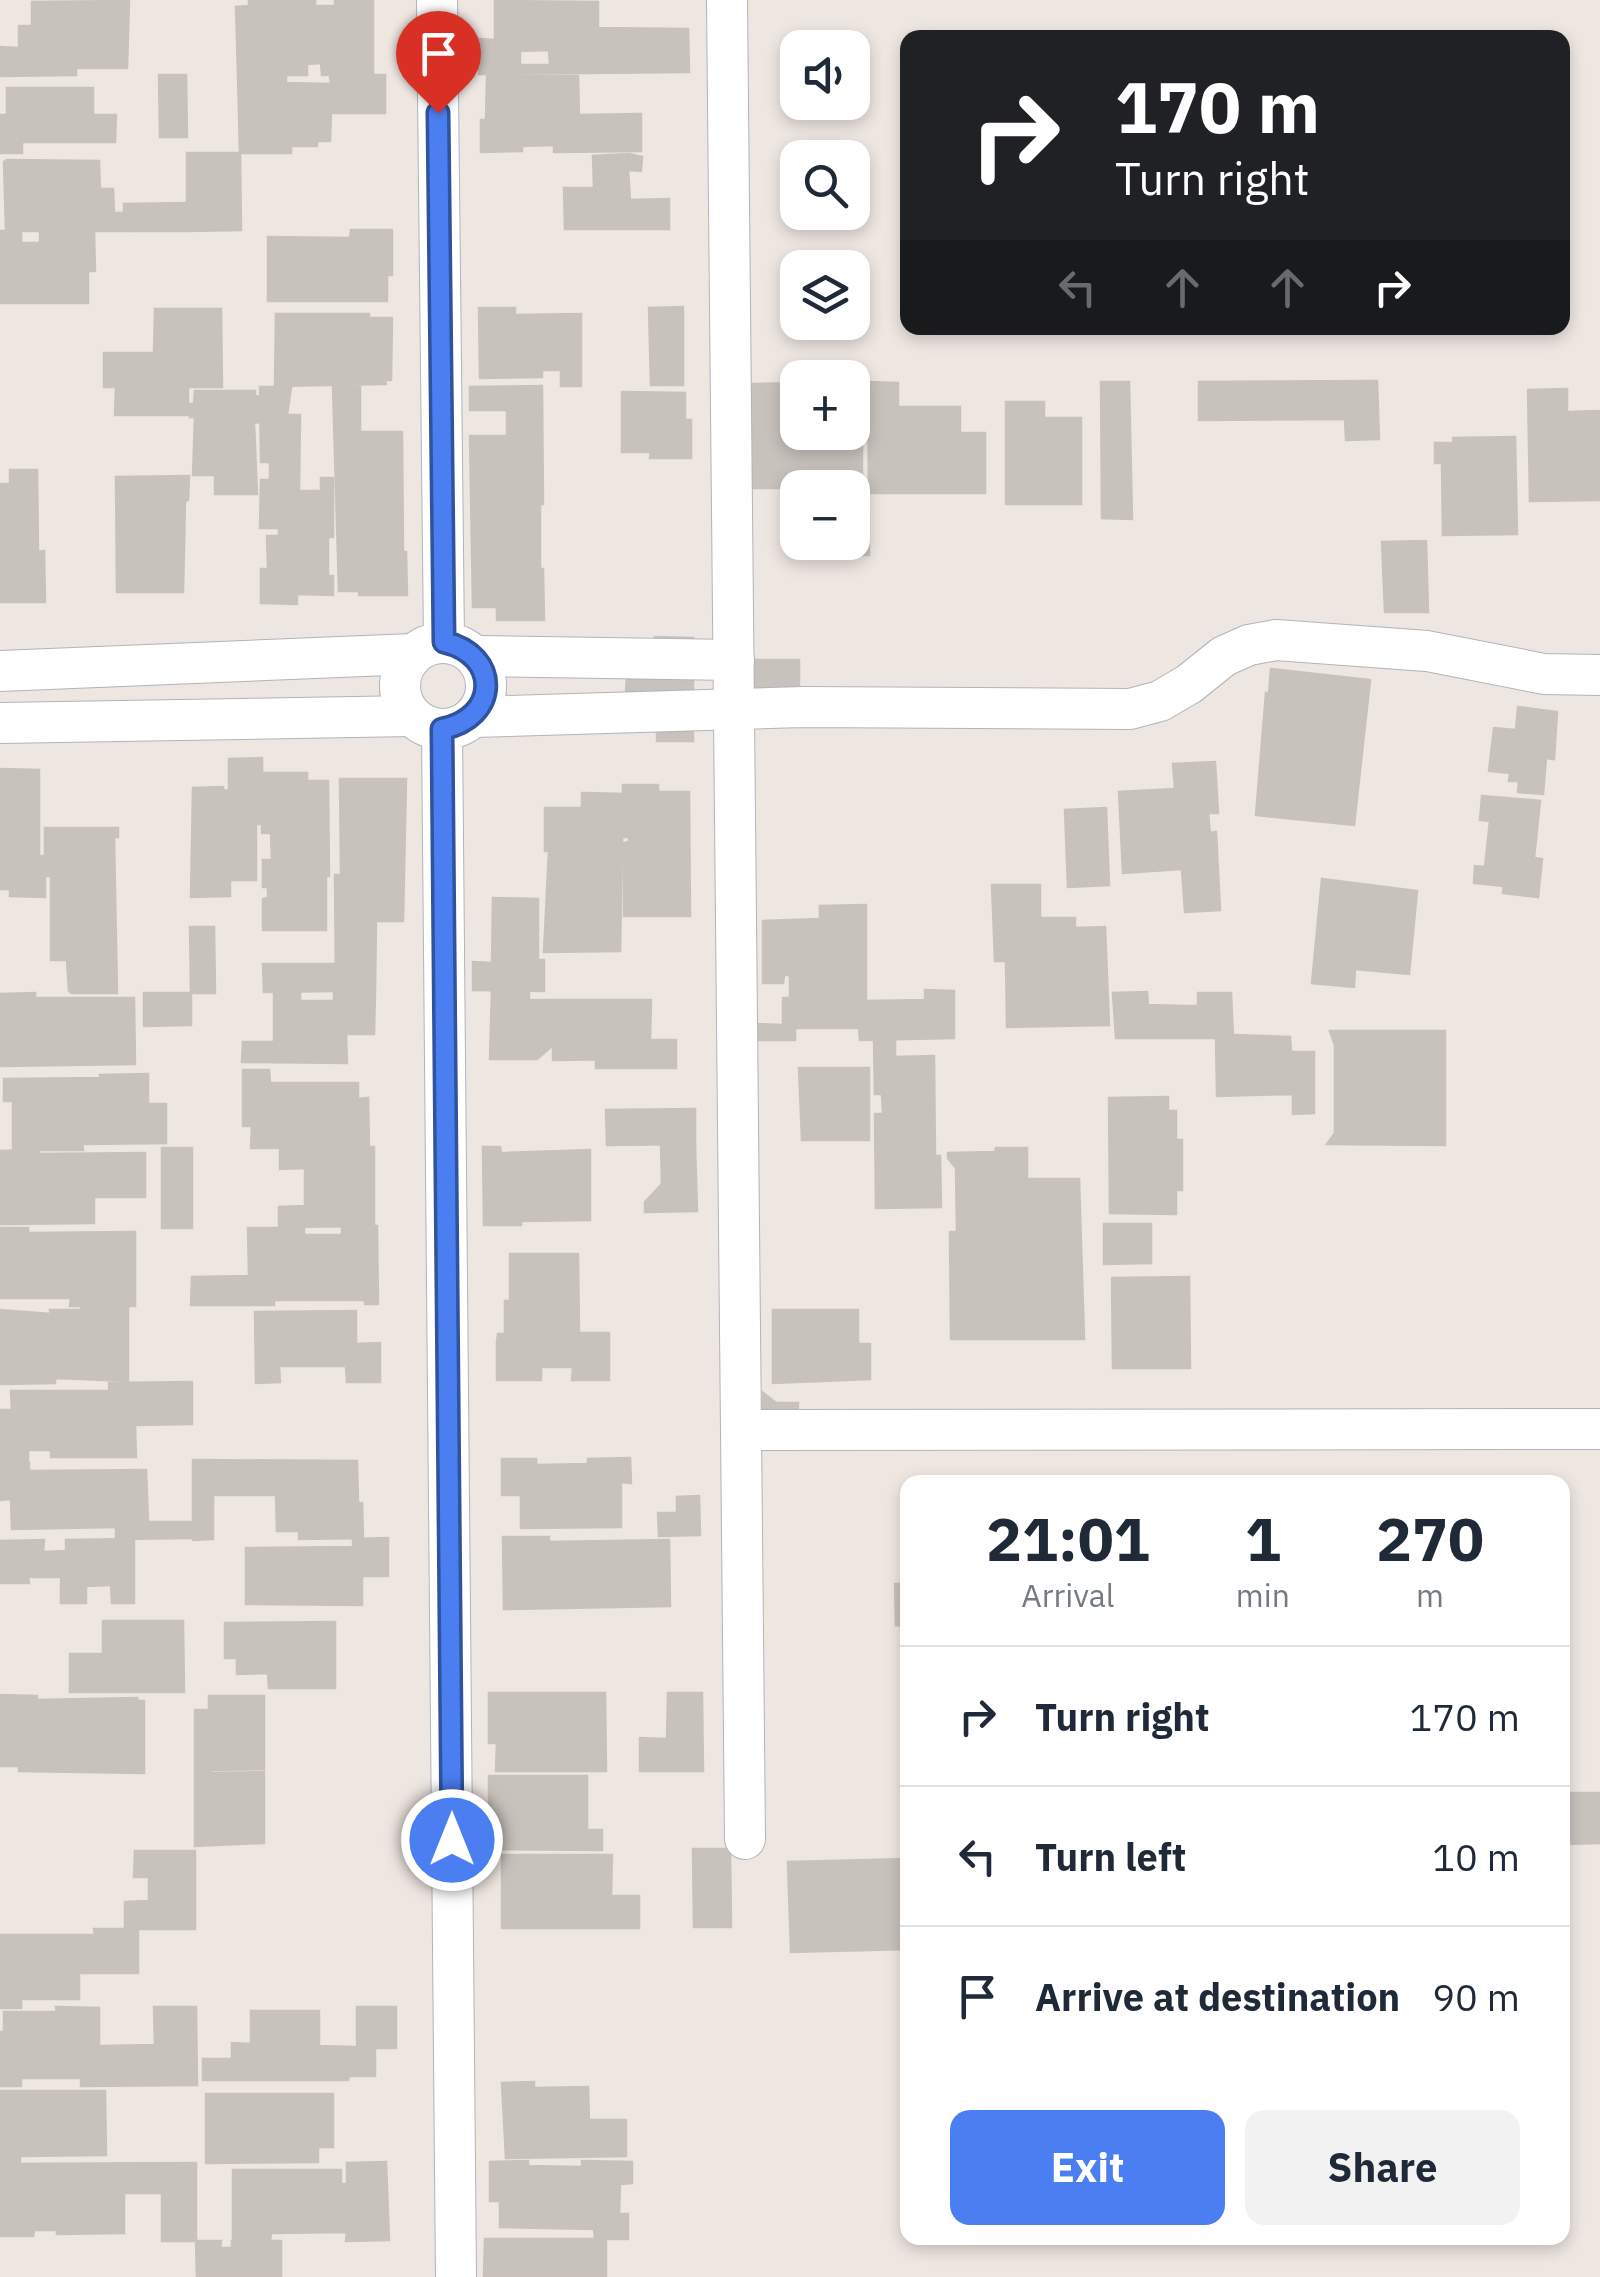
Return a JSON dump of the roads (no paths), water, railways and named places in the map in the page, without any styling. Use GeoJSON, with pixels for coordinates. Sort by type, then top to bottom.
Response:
{"type":"FeatureCollection","features":[{"type":"Feature","properties":{"kind":"street"},"geometry":{"type":"LineString","coordinates":[[437,0],[444,650]]}},
{"type":"Feature","properties":{"kind":"street"},"geometry":{"type":"LineString","coordinates":[[727,0],[745,1839]]}},
{"type":"Feature","properties":{"kind":"street"},"geometry":{"type":"LineString","coordinates":[[0,723],[442,721],[597,712],[733,710],[1130,709],[1160,701],[1190,684],[1224,656],[1249,645],[1276,640],[1427,651],[1544,674],[1600,675]]}},
{"type":"Feature","properties":{"kind":"street"},"geometry":{"type":"LineString","coordinates":[[442,721],[403,702],[400,685],[404,668],[444,650]]}},
{"type":"Feature","properties":{"kind":"street"},"geometry":{"type":"LineString","coordinates":[[442,721],[482,703],[486,686],[484,670],[444,650]]}},
{"type":"Feature","properties":{"kind":"street"},"geometry":{"type":"LineString","coordinates":[[0,672],[444,650],[734,660]]}},
{"type":"Feature","properties":{"kind":"street"},"geometry":{"type":"LineString","coordinates":[[594,658],[597,712]]}},
{"type":"Feature","properties":{"kind":"street"},"geometry":{"type":"LineString","coordinates":[[442,721],[456,2277]]}},
{"type":"Feature","properties":{"kind":"street"},"geometry":{"type":"LineString","coordinates":[[740,1430],[1600,1429]]}}]}
